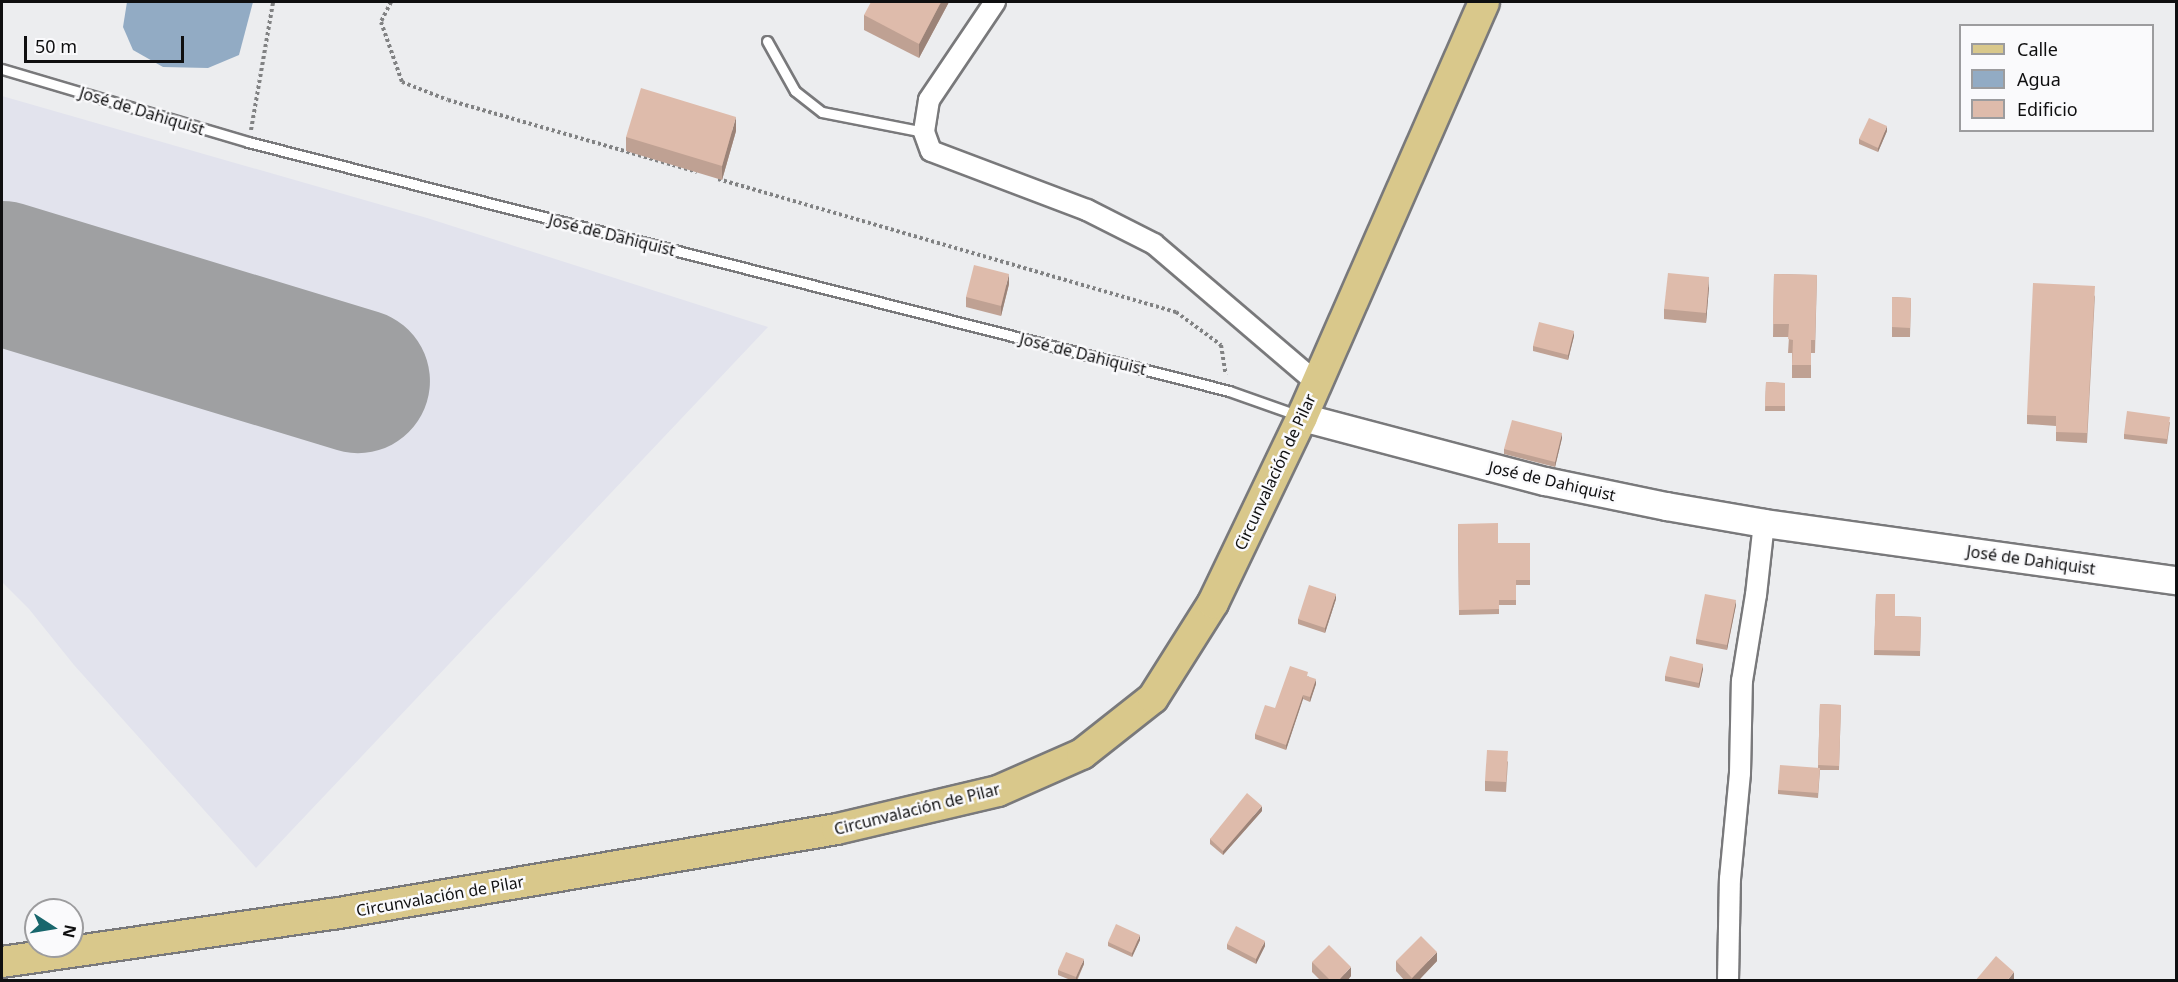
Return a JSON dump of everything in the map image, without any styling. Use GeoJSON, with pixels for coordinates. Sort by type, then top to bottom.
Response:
{"type":"FeatureCollection","features":[{"type":"Feature","properties":{"kind":"main road","name":"Circunvalación de Pilar"},"geometry":{"type":"LineString","coordinates":[[2,962],[333,914],[837,829],[998,791],[1082,754],[1153,698],[1213,603],[1302,417],[1484,2]]}},
{"type":"Feature","properties":{"kind":"main road","name":"José de Dahiquist"},"geometry":{"type":"LineString","coordinates":[[1302,417],[1545,481],[1764,523],[2176,580]]}},
{"type":"Feature","properties":{"kind":"street"},"geometry":{"type":"LineString","coordinates":[[994,2],[929,100],[924,132],[931,151],[1087,210],[1154,244],[1317,383]]}},
{"type":"Feature","properties":{"kind":"street"},"geometry":{"type":"LineString","coordinates":[[1728,981],[1730,879],[1740,773],[1742,681],[1756,595],[1764,523]]}},
{"type":"Feature","properties":{"kind":"lane"},"geometry":{"type":"LineString","coordinates":[[767,40],[795,91],[822,112],[924,132]]}},
{"type":"Feature","properties":{"kind":"lane","name":"José de Dahiquist"},"geometry":{"type":"LineString","coordinates":[[2,69],[248,142],[1229,392],[1302,417]]}},
{"type":"Feature","properties":{"kind":"path"},"geometry":{"type":"LineString","coordinates":[[248,142],[273,2]]}},
{"type":"Feature","properties":{"kind":"path"},"geometry":{"type":"LineString","coordinates":[[391,2],[381,22],[402,82],[448,100],[698,173]]}},
{"type":"Feature","properties":{"kind":"path"},"geometry":{"type":"LineString","coordinates":[[710,176],[1176,312],[1221,345],[1229,392]]}},
{"type":"Feature","properties":{"kind":"shaded area"},"geometry":{"type":"Polygon","coordinates":[[[2,96],[427,218],[768,327],[256,868],[74,665],[29,609],[2,582],[2,96]]]}},
{"type":"Feature","properties":{"kind":"water"},"geometry":{"type":"Polygon","coordinates":[[[127,2],[253,2],[239,55],[208,68],[163,67],[133,50],[123,27],[127,2]]]}},
{"type":"Feature","properties":{"kind":"building"},"geometry":{"type":"Polygon","coordinates":[[[871,2],[941,2],[919,44],[864,15],[871,2]]]}},
{"type":"Feature","properties":{"kind":"building"},"geometry":{"type":"Polygon","coordinates":[[[641,88],[736,117],[722,166],[626,137],[641,88]]]}},
{"type":"Feature","properties":{"kind":"building"},"geometry":{"type":"Polygon","coordinates":[[[1869,118],[1887,126],[1878,148],[1859,139],[1869,118]]]}},
{"type":"Feature","properties":{"kind":"building"},"geometry":{"type":"Polygon","coordinates":[[[974,265],[1009,274],[1001,306],[966,297],[974,265]]]}},
{"type":"Feature","properties":{"kind":"building"},"geometry":{"type":"Polygon","coordinates":[[[1668,273],[1709,277],[1706,313],[1664,309],[1668,273]]]}},
{"type":"Feature","properties":{"kind":"building"},"geometry":{"type":"Polygon","coordinates":[[[1774,274],[1817,275],[1815,340],[1811,340],[1811,365],[1792,365],[1793,340],[1788,339],[1789,324],[1773,324],[1774,274]]]}},
{"type":"Feature","properties":{"kind":"building"},"geometry":{"type":"Polygon","coordinates":[[[2033,283],[2095,286],[2087,433],[2056,432],[2056,416],[2027,415],[2033,283]]]}},
{"type":"Feature","properties":{"kind":"building"},"geometry":{"type":"Polygon","coordinates":[[[1892,297],[1911,298],[1910,328],[1892,327],[1892,297]]]}},
{"type":"Feature","properties":{"kind":"building"},"geometry":{"type":"Polygon","coordinates":[[[1539,322],[1574,331],[1568,355],[1533,346],[1539,322]]]}},
{"type":"Feature","properties":{"kind":"building"},"geometry":{"type":"Polygon","coordinates":[[[1766,382],[1785,383],[1785,406],[1765,406],[1766,382]]]}},
{"type":"Feature","properties":{"kind":"building"},"geometry":{"type":"Polygon","coordinates":[[[2127,411],[2170,417],[2167,439],[2124,434],[2127,411]]]}},
{"type":"Feature","properties":{"kind":"building"},"geometry":{"type":"Polygon","coordinates":[[[1512,420],[1562,433],[1555,462],[1504,449],[1512,420]]]}},
{"type":"Feature","properties":{"kind":"building"},"geometry":{"type":"Polygon","coordinates":[[[1498,523],[1498,543],[1530,543],[1530,580],[1516,580],[1516,600],[1499,600],[1499,609],[1459,610],[1458,524],[1498,523]]]}},
{"type":"Feature","properties":{"kind":"building"},"geometry":{"type":"Polygon","coordinates":[[[1309,585],[1336,594],[1325,628],[1298,619],[1309,585]]]}},
{"type":"Feature","properties":{"kind":"building"},"geometry":{"type":"Polygon","coordinates":[[[1705,594],[1736,600],[1727,645],[1696,639],[1705,594]]]}},
{"type":"Feature","properties":{"kind":"building"},"geometry":{"type":"Polygon","coordinates":[[[1876,594],[1895,594],[1895,616],[1921,617],[1920,651],[1874,650],[1876,594]]]}},
{"type":"Feature","properties":{"kind":"building"},"geometry":{"type":"Polygon","coordinates":[[[1670,656],[1703,664],[1699,683],[1665,676],[1670,656]]]}},
{"type":"Feature","properties":{"kind":"building"},"geometry":{"type":"Polygon","coordinates":[[[1290,666],[1308,672],[1307,676],[1316,679],[1310,697],[1303,695],[1286,745],[1255,734],[1265,705],[1275,708],[1290,666]]]}},
{"type":"Feature","properties":{"kind":"building"},"geometry":{"type":"Polygon","coordinates":[[[1820,704],[1841,705],[1839,766],[1818,765],[1820,704]]]}},
{"type":"Feature","properties":{"kind":"building"},"geometry":{"type":"Polygon","coordinates":[[[1487,750],[1508,751],[1506,782],[1485,781],[1487,750]]]}},
{"type":"Feature","properties":{"kind":"building"},"geometry":{"type":"Polygon","coordinates":[[[1780,765],[1820,768],[1818,793],[1778,790],[1780,765]]]}},
{"type":"Feature","properties":{"kind":"building"},"geometry":{"type":"Polygon","coordinates":[[[1247,793],[1262,806],[1223,851],[1210,839],[1247,793]]]}},
{"type":"Feature","properties":{"kind":"building"},"geometry":{"type":"Polygon","coordinates":[[[1116,924],[1140,935],[1132,953],[1108,942],[1116,924]]]}},
{"type":"Feature","properties":{"kind":"building"},"geometry":{"type":"Polygon","coordinates":[[[1236,926],[1265,941],[1256,959],[1227,944],[1236,926]]]}},
{"type":"Feature","properties":{"kind":"building"},"geometry":{"type":"Polygon","coordinates":[[[1421,936],[1437,952],[1412,978],[1396,961],[1421,936]]]}},
{"type":"Feature","properties":{"kind":"building"},"geometry":{"type":"Polygon","coordinates":[[[1329,945],[1351,967],[1338,981],[1331,981],[1312,962],[1329,945]]]}},
{"type":"Feature","properties":{"kind":"building"},"geometry":{"type":"Polygon","coordinates":[[[1066,952],[1084,959],[1076,977],[1058,970],[1066,952]]]}},
{"type":"Feature","properties":{"kind":"building"},"geometry":{"type":"Polygon","coordinates":[[[1996,956],[2014,972],[2007,981],[1975,981],[1996,956]]]}},
{"type":"Feature","properties":{"kind":"runway"},"geometry":{"type":"LineString","coordinates":[[2,273],[358,381]]}}]}
